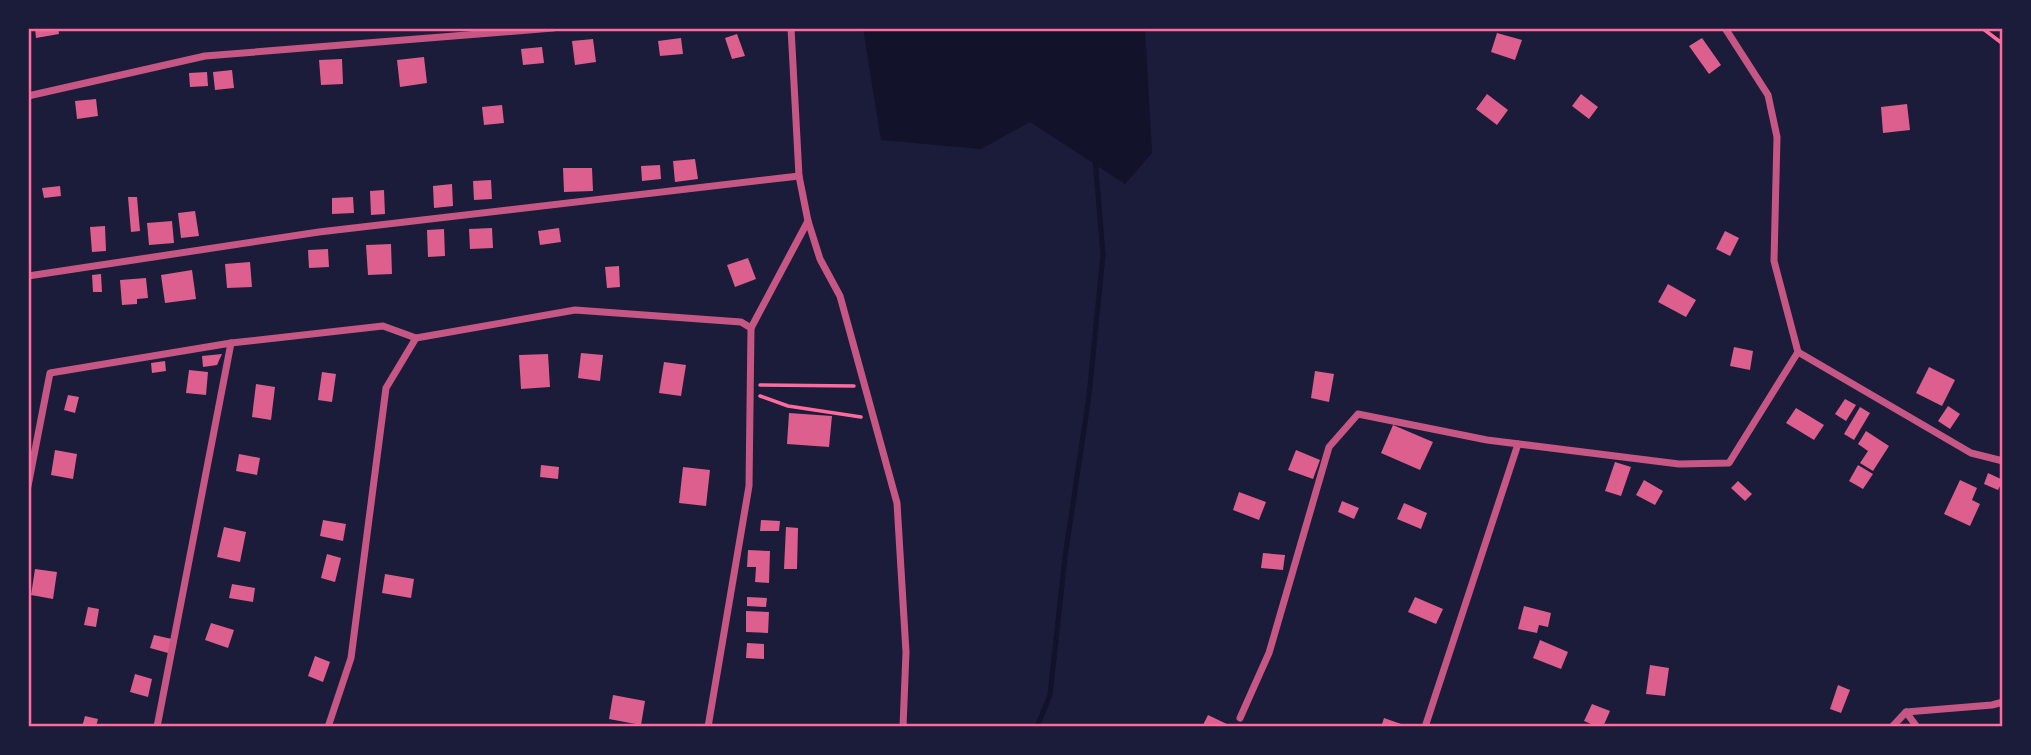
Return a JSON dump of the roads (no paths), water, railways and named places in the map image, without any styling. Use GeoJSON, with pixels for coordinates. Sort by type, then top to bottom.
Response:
{"type":"FeatureCollection","features":[{"type":"Feature","properties":{"kind":"street"},"geometry":{"type":"LineString","coordinates":[[28,96],[205,56],[553,28]]}},
{"type":"Feature","properties":{"kind":"street"},"geometry":{"type":"LineString","coordinates":[[791,28],[799,176],[808,221],[820,259],[841,296],[897,503],[906,652],[903,727]]}},
{"type":"Feature","properties":{"kind":"street"},"geometry":{"type":"LineString","coordinates":[[1240,718],[1269,653],[1329,447],[1358,414],[1487,440],[1679,464],[1729,463],[1797,352],[1774,261],[1777,137],[1773,116],[1768,95],[1725,28]]}},
{"type":"Feature","properties":{"kind":"street"},"geometry":{"type":"LineString","coordinates":[[28,276],[319,232],[799,176]]}},
{"type":"Feature","properties":{"kind":"street"},"geometry":{"type":"LineString","coordinates":[[708,727],[749,486],[751,328],[808,221]]}},
{"type":"Feature","properties":{"kind":"street"},"geometry":{"type":"LineString","coordinates":[[28,486],[50,373],[231,343],[383,326],[416,338],[575,310],[741,321],[751,328]]}},
{"type":"Feature","properties":{"kind":"street"},"geometry":{"type":"LineString","coordinates":[[328,727],[351,658],[386,388],[416,338]]}},
{"type":"Feature","properties":{"kind":"street"},"geometry":{"type":"LineString","coordinates":[[157,727],[231,343]]}},
{"type":"Feature","properties":{"kind":"street"},"geometry":{"type":"LineString","coordinates":[[1797,352],[1971,453],[2003,461]]}},
{"type":"Feature","properties":{"kind":"street"},"geometry":{"type":"LineString","coordinates":[[28,445],[37,442]]}},
{"type":"Feature","properties":{"kind":"street"},"geometry":{"type":"LineString","coordinates":[[1425,727],[1518,444]]}},
{"type":"Feature","properties":{"kind":"street"},"geometry":{"type":"LineString","coordinates":[[1892,727],[1906,712],[2003,702]]}},
{"type":"Feature","properties":{"kind":"street"},"geometry":{"type":"LineString","coordinates":[[1906,712],[1917,727]]}},
{"type":"Feature","properties":{"kind":"waterway"},"geometry":{"type":"LineString","coordinates":[[1037,727],[1050,695],[1065,557],[1089,396],[1103,255],[1095,159]]}}]}
